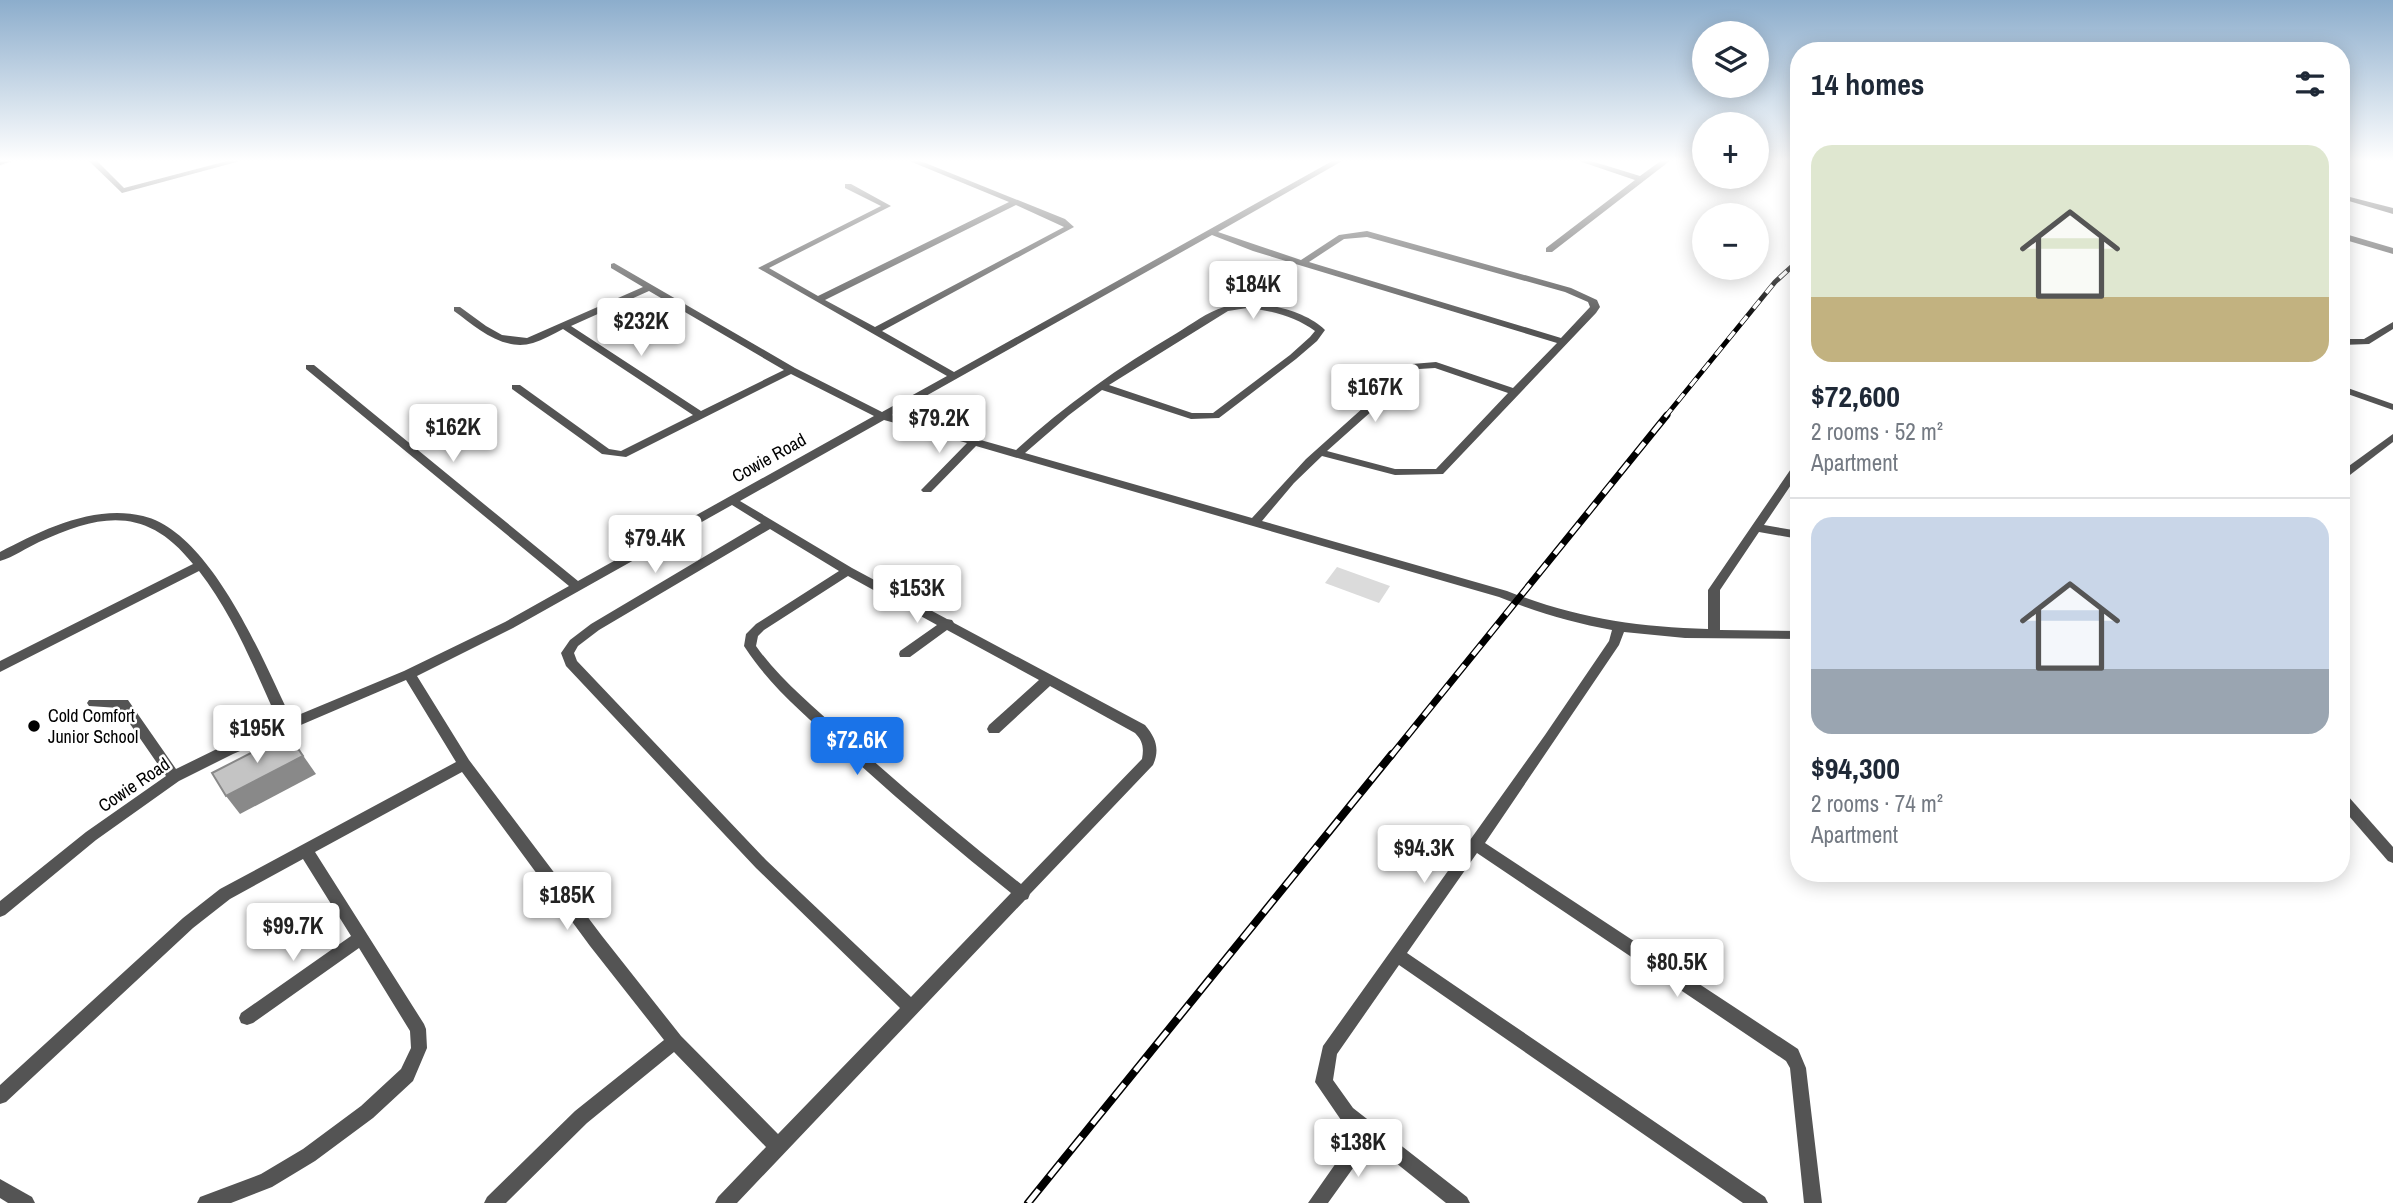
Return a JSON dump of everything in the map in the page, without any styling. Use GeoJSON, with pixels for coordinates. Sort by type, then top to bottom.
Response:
{"type":"FeatureCollection","features":[{"type":"Feature","properties":{"kind":"street"},"geometry":{"type":"LineString","coordinates":[[867,216],[762,268],[953,374]]}},
{"type":"Feature","properties":{"kind":"street"},"geometry":{"type":"LineString","coordinates":[[819,299],[987,216]]}},
{"type":"Feature","properties":{"kind":"street"},"geometry":{"type":"LineString","coordinates":[[877,330],[1070,227],[1050,216]]}},
{"type":"Feature","properties":{"kind":"street","name":"Cowie Road"},"geometry":{"type":"LineString","coordinates":[[0,910],[91,836],[174,777],[287,725],[410,674],[509,625],[953,374],[1242,216]]}},
{"type":"Feature","properties":{"kind":"street"},"geometry":{"type":"LineString","coordinates":[[1549,250],[1592,216]]}},
{"type":"Feature","properties":{"kind":"street"},"geometry":{"type":"LineString","coordinates":[[1213,233],[1302,263],[1563,342]]}},
{"type":"Feature","properties":{"kind":"street"},"geometry":{"type":"LineString","coordinates":[[1302,263],[1342,237],[1367,234],[1568,290],[1592,300],[1595,307],[1439,472],[1395,472],[1320,452]]}},
{"type":"Feature","properties":{"kind":"street"},"geometry":{"type":"LineString","coordinates":[[2352,239],[2393,251]]}},
{"type":"Feature","properties":{"kind":"street"},"geometry":{"type":"LineString","coordinates":[[614,266],[791,370],[880,415],[1619,629],[1790,635]]}},
{"type":"Feature","properties":{"kind":"street"},"geometry":{"type":"LineString","coordinates":[[457,309],[492,334],[512,343],[529,341],[650,287]]}},
{"type":"Feature","properties":{"kind":"street"},"geometry":{"type":"LineString","coordinates":[[1018,454],[1054,419],[1101,386],[1203,322],[1235,306],[1266,308],[1312,323],[1320,330],[1293,358],[1215,416],[1191,416],[1101,386]]}},
{"type":"Feature","properties":{"kind":"street"},"geometry":{"type":"LineString","coordinates":[[563,325],[702,416]]}},
{"type":"Feature","properties":{"kind":"street"},"geometry":{"type":"LineString","coordinates":[[2350,342],[2366,342],[2393,325]]}},
{"type":"Feature","properties":{"kind":"street"},"geometry":{"type":"LineString","coordinates":[[1254,524],[1269,504],[1320,452],[1416,366],[1436,365],[1514,392]]}},
{"type":"Feature","properties":{"kind":"street"},"geometry":{"type":"LineString","coordinates":[[310,367],[577,586]]}},
{"type":"Feature","properties":{"kind":"street"},"geometry":{"type":"LineString","coordinates":[[516,387],[606,452],[622,455],[791,370]]}},
{"type":"Feature","properties":{"kind":"street"},"geometry":{"type":"LineString","coordinates":[[2350,392],[2393,407]]}},
{"type":"Feature","properties":{"kind":"street"},"geometry":{"type":"LineString","coordinates":[[2350,470],[2393,437]]}},
{"type":"Feature","properties":{"kind":"street"},"geometry":{"type":"LineString","coordinates":[[927,490],[974,442]]}},
{"type":"Feature","properties":{"kind":"street"},"geometry":{"type":"LineString","coordinates":[[1714,634],[1714,590],[1790,478]]}},
{"type":"Feature","properties":{"kind":"street"},"geometry":{"type":"LineString","coordinates":[[724,1203],[1023,894],[1148,761],[1152,748],[1140,729],[849,571],[731,500]]}},
{"type":"Feature","properties":{"kind":"street"},"geometry":{"type":"LineString","coordinates":[[0,557],[30,541],[83,522],[130,517],[145,520],[172,533],[232,610],[287,725]]}},
{"type":"Feature","properties":{"kind":"street"},"geometry":{"type":"LineString","coordinates":[[769,524],[595,627],[574,643],[568,653],[571,663],[761,864],[911,1008]]}},
{"type":"Feature","properties":{"kind":"street"},"geometry":{"type":"LineString","coordinates":[[1757,528],[1790,534]]}},
{"type":"Feature","properties":{"kind":"street"},"geometry":{"type":"LineString","coordinates":[[0,667],[200,566]]}},
{"type":"Feature","properties":{"kind":"street"},"geometry":{"type":"LineString","coordinates":[[849,571],[760,627],[752,634],[750,646],[800,702],[844,743],[947,834],[1023,894]]}},
{"type":"Feature","properties":{"kind":"street"},"geometry":{"type":"LineString","coordinates":[[905,654],[948,623]]}},
{"type":"Feature","properties":{"kind":"street"},"geometry":{"type":"LineString","coordinates":[[1461,1203],[1347,1114],[1324,1082],[1329,1051],[1557,729],[1615,642],[1619,629]]}},
{"type":"Feature","properties":{"kind":"street"},"geometry":{"type":"LineString","coordinates":[[410,674],[464,764],[675,1041],[778,1147]]}},
{"type":"Feature","properties":{"kind":"street"},"geometry":{"type":"LineString","coordinates":[[994,729],[1049,679]]}},
{"type":"Feature","properties":{"kind":"street"},"geometry":{"type":"LineString","coordinates":[[94,703],[123,703],[174,777]]}},
{"type":"Feature","properties":{"kind":"street"},"geometry":{"type":"LineString","coordinates":[[0,1096],[206,908],[244,882],[464,764]]}},
{"type":"Feature","properties":{"kind":"street"},"geometry":{"type":"LineString","coordinates":[[2350,808],[2393,858]]}},
{"type":"Feature","properties":{"kind":"street"},"geometry":{"type":"LineString","coordinates":[[1475,844],[1792,1055],[1798,1068],[1812,1203]]}},
{"type":"Feature","properties":{"kind":"street"},"geometry":{"type":"LineString","coordinates":[[206,1203],[266,1181],[309,1155],[367,1112],[407,1075],[419,1048],[418,1029],[305,849]]}},
{"type":"Feature","properties":{"kind":"street"},"geometry":{"type":"LineString","coordinates":[[247,1017],[360,939]]}},
{"type":"Feature","properties":{"kind":"street"},"geometry":{"type":"LineString","coordinates":[[1397,955],[1759,1203]]}},
{"type":"Feature","properties":{"kind":"street"},"geometry":{"type":"LineString","coordinates":[[494,1203],[581,1117],[675,1041]]}},
{"type":"Feature","properties":{"kind":"street"},"geometry":{"type":"LineString","coordinates":[[1317,1203],[1369,1131]]}},
{"type":"Feature","properties":{"kind":"street"},"geometry":{"type":"LineString","coordinates":[[0,1188],[26,1203]]}},
{"type":"Feature","properties":{"kind":"shaded area"},"geometry":{"type":"Polygon","coordinates":[[[1337,567],[1390,586],[1379,603],[1325,583],[1337,567]]]}},
{"type":"Feature","properties":{"kind":"building"},"geometry":{"type":"Polygon","coordinates":[[[288,734],[303,756],[226,796],[212,773],[288,734]]]}},
{"type":"Feature","properties":{"kind":"railway"},"geometry":{"type":"LineString","coordinates":[[1665,417],[1775,282],[1790,268]]}},
{"type":"Feature","properties":{"kind":"railway"},"geometry":{"type":"LineString","coordinates":[[1391,756],[1667,415]]}},
{"type":"Feature","properties":{"kind":"railway"},"geometry":{"type":"LineString","coordinates":[[1028,1203],[1392,754]]}},
{"type":"Feature","properties":{"kind":"place","name":"Cold Comfort Junior School"},"geometry":{"type":"Point","coordinates":[34,726]}}]}
